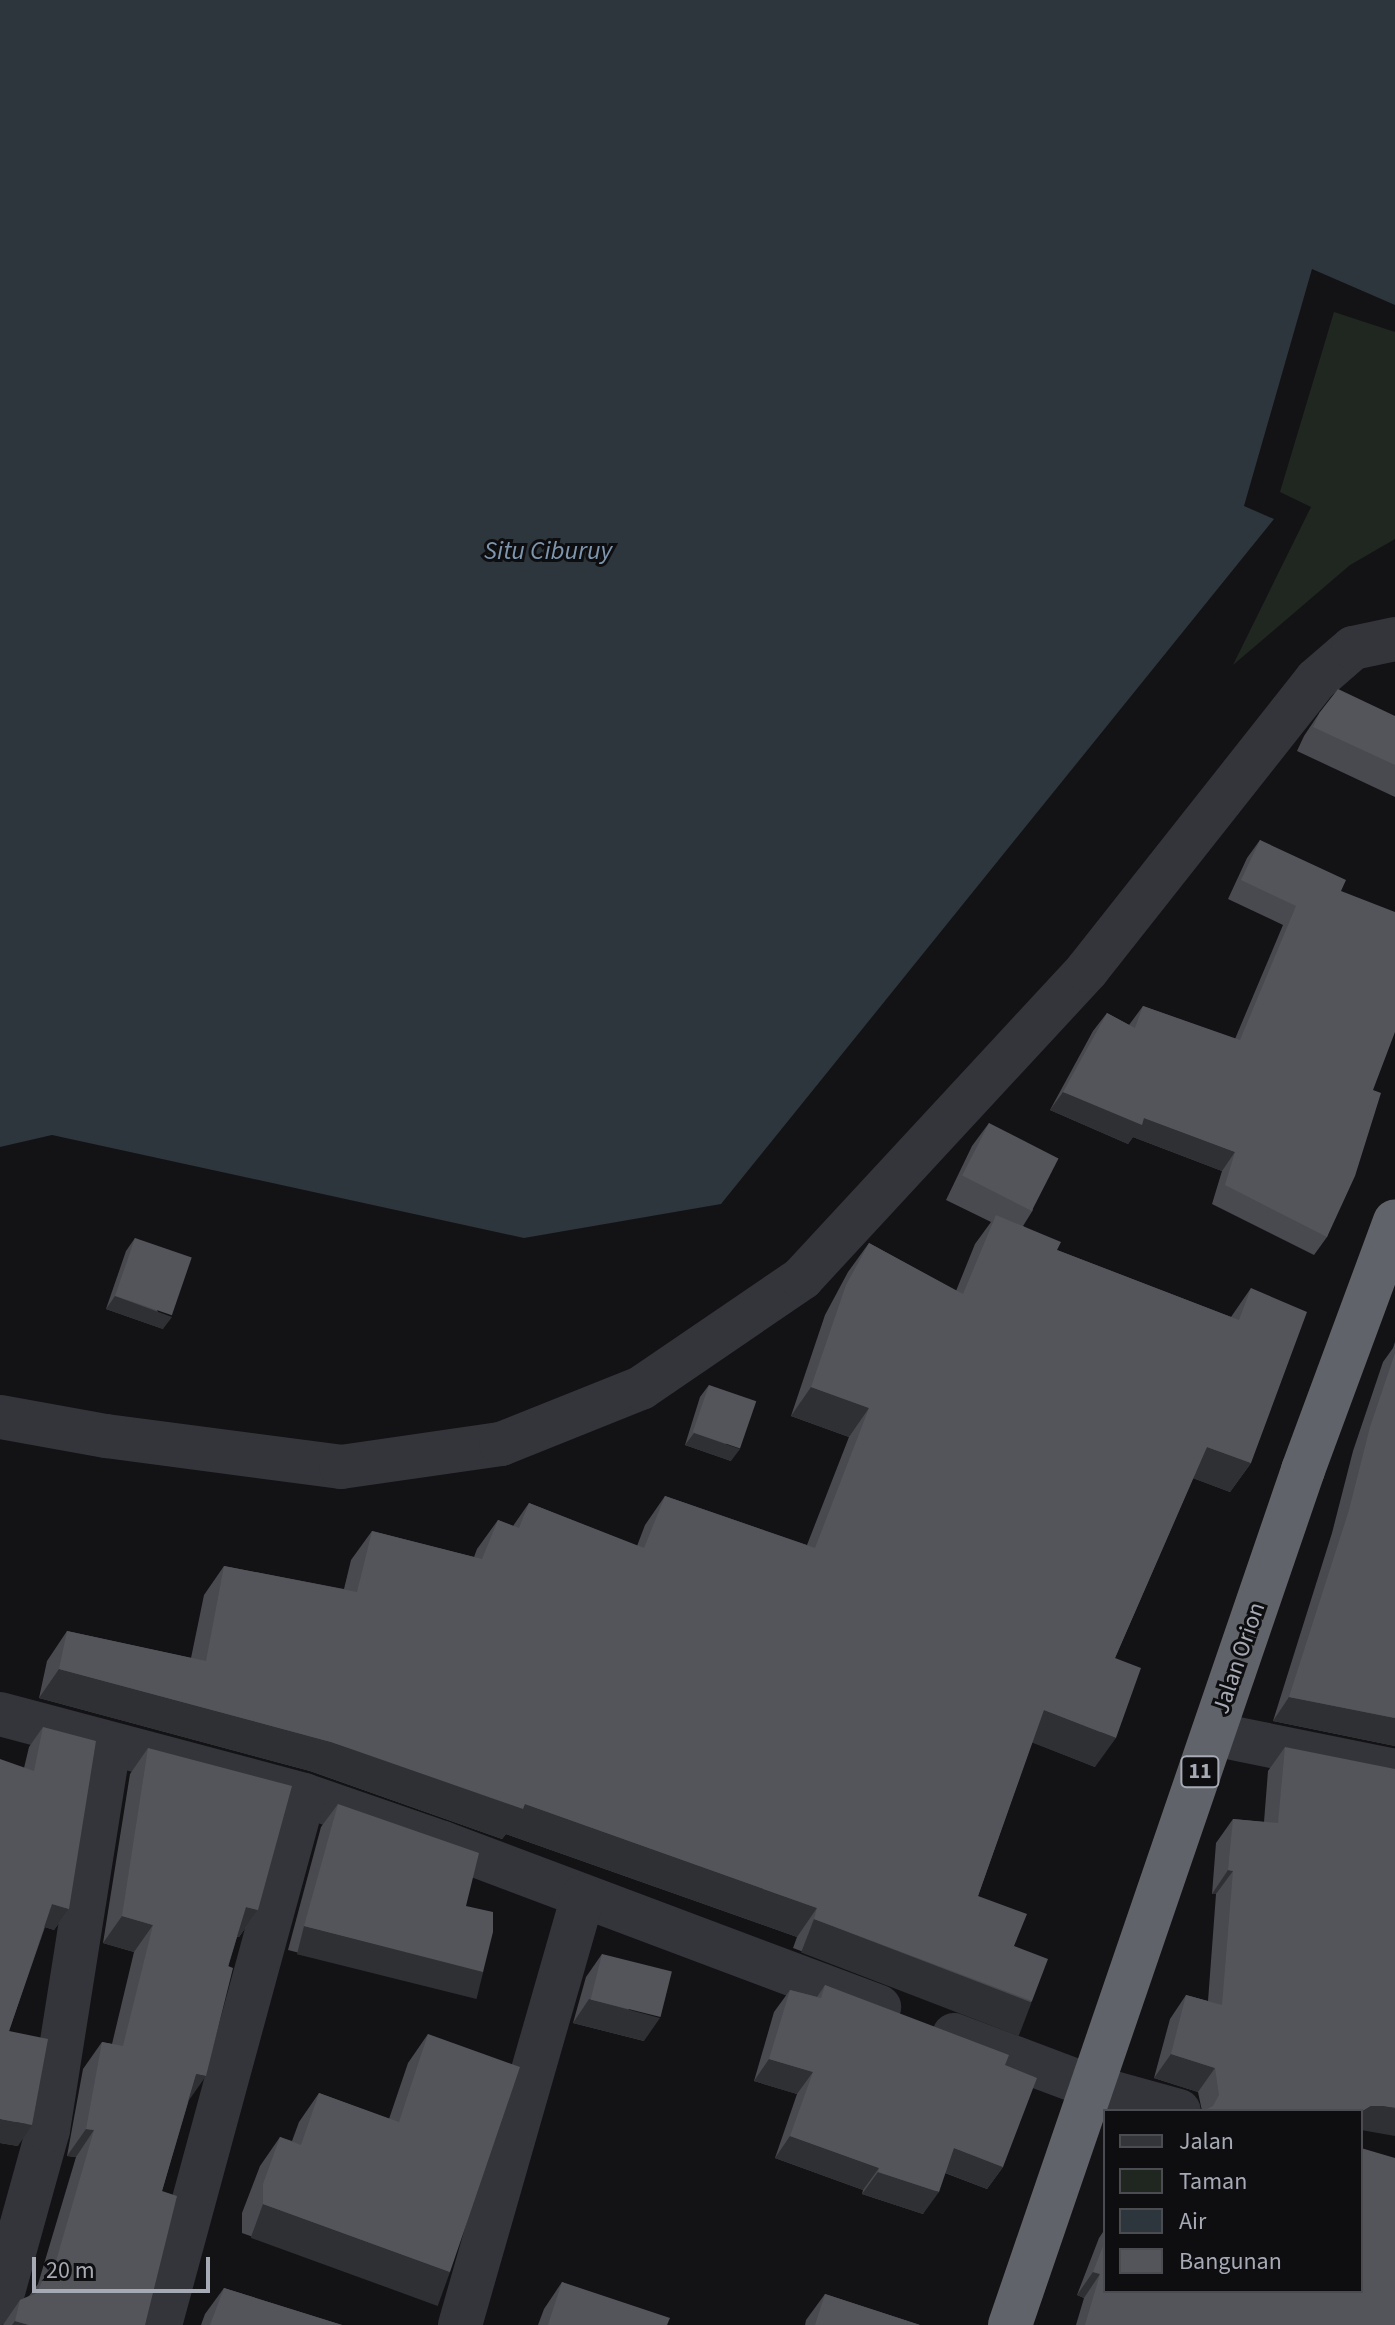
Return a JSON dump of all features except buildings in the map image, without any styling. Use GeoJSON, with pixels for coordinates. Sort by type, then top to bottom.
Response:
{"type":"FeatureCollection","features":[{"type":"Feature","properties":{"kind":"highway","name":"Jalan Orion"},"geometry":{"type":"LineString","coordinates":[[1010,2325],[1303,1470],[1395,1221]]}},
{"type":"Feature","properties":{"kind":"street"},"geometry":{"type":"LineString","coordinates":[[0,1417],[106,1436],[341,1467],[501,1444],[641,1388],[802,1278],[1087,970],[1316,680],[1353,648],[1395,639]]}},
{"type":"Feature","properties":{"kind":"street"},"geometry":{"type":"LineString","coordinates":[[0,1714],[304,1795],[1092,2087],[1172,2109]]}},
{"type":"Feature","properties":{"kind":"street"},"geometry":{"type":"LineString","coordinates":[[1213,1734],[1395,1771]]}},
{"type":"Feature","properties":{"kind":"street"},"geometry":{"type":"LineString","coordinates":[[0,2303],[48,2130],[109,1745]]}},
{"type":"Feature","properties":{"kind":"street"},"geometry":{"type":"LineString","coordinates":[[160,2325],[304,1795]]}},
{"type":"Feature","properties":{"kind":"street"},"geometry":{"type":"LineString","coordinates":[[460,2325],[583,1896]]}},
{"type":"Feature","properties":{"kind":"green space"},"geometry":{"type":"Polygon","coordinates":[[[1334,312],[1395,332],[1395,539],[1350,565],[1233,665],[1311,507],[1280,492],[1334,312]]]}},
{"type":"Feature","properties":{"kind":"water","name":"Situ Ciburuy"},"geometry":{"type":"Polygon","coordinates":[[[0,0],[1395,0],[1395,305],[1312,269],[1244,506],[1274,519],[721,1204],[524,1238],[52,1135],[0,1147],[0,0]]]}}]}
